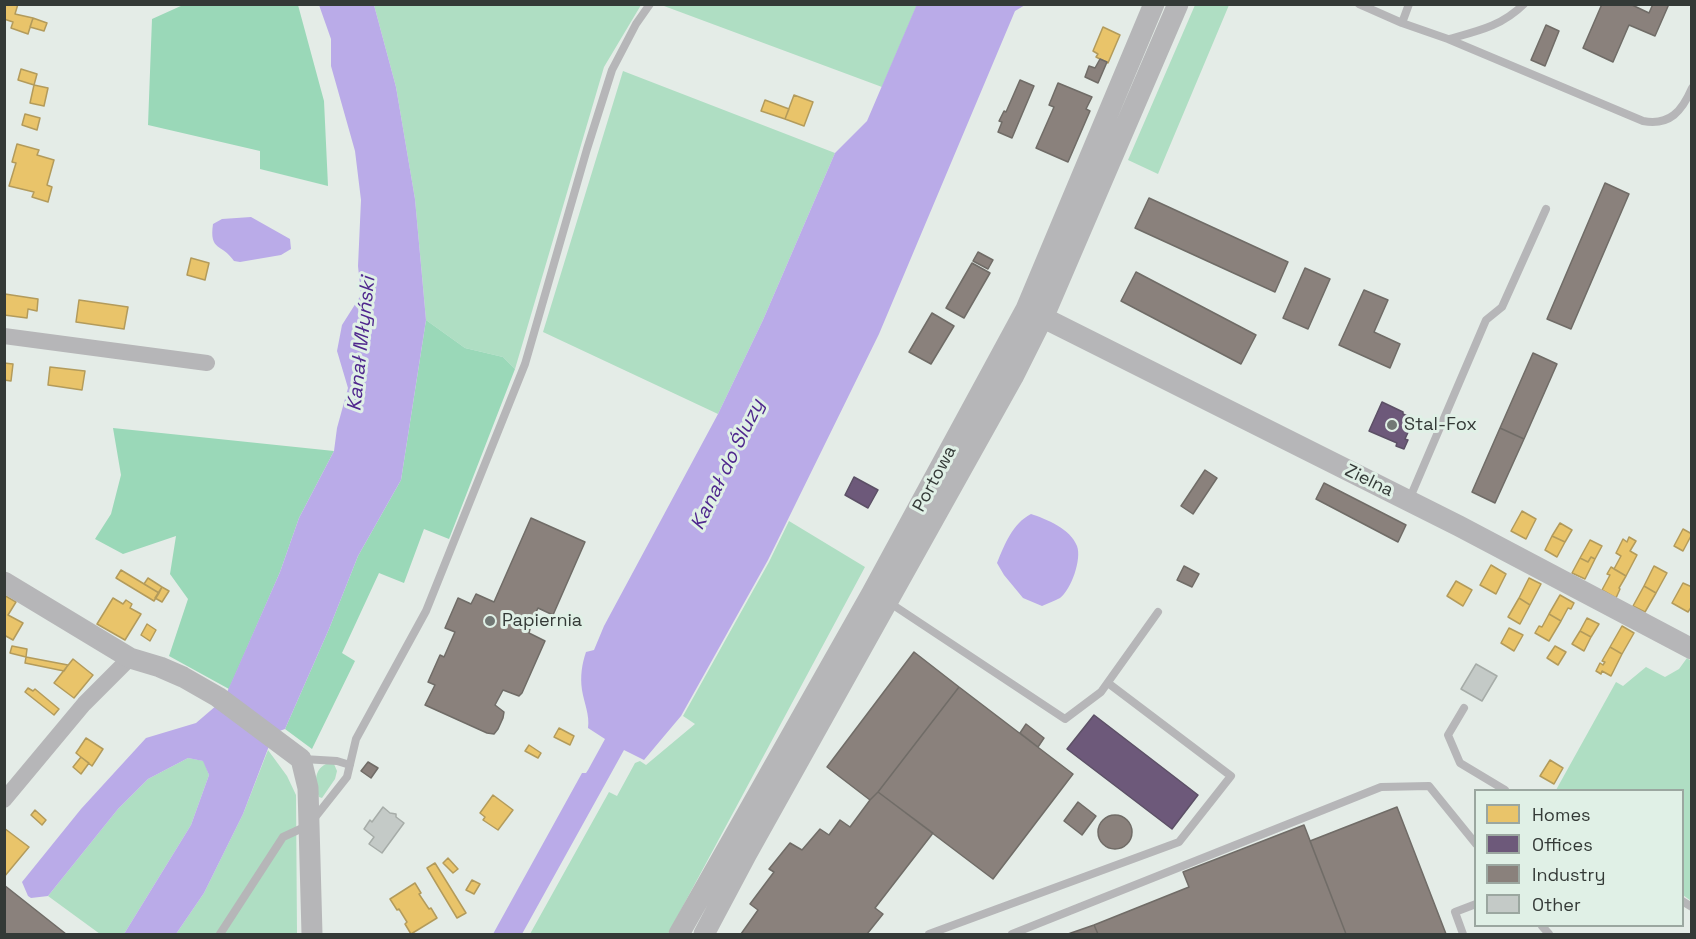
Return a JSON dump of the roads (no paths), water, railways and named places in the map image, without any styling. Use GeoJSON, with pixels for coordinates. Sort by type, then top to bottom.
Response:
{"type":"FeatureCollection","features":[{"type":"Feature","properties":{"kind":"street","name":"Portowa"},"geometry":{"type":"LineString","coordinates":[[704,934],[880,597],[1034,314],[1095,170],[1154,4]]}},
{"type":"Feature","properties":{"kind":"street","name":"Portowa"},"geometry":{"type":"LineString","coordinates":[[1095,170],[1178,4]]}},
{"type":"Feature","properties":{"kind":"street","name":"Zielna"},"geometry":{"type":"LineString","coordinates":[[1034,314],[1459,526],[1692,649]]}},
{"type":"Feature","properties":{"kind":"street"},"geometry":{"type":"LineString","coordinates":[[4,336],[207,363]]}},
{"type":"Feature","properties":{"kind":"street"},"geometry":{"type":"LineString","coordinates":[[4,582],[130,658],[183,676],[218,697],[302,759],[308,789],[312,934]]}},
{"type":"Feature","properties":{"kind":"street","name":"Portowa"},"geometry":{"type":"LineString","coordinates":[[679,934],[880,597]]}},
{"type":"Feature","properties":{"kind":"street"},"geometry":{"type":"LineString","coordinates":[[4,800],[84,704],[130,658]]}},
{"type":"Feature","properties":{"kind":"lane"},"geometry":{"type":"LineString","coordinates":[[220,934],[283,837],[309,825],[347,777],[356,740],[426,611],[525,364],[612,70],[636,24],[650,4]]}},
{"type":"Feature","properties":{"kind":"lane"},"geometry":{"type":"LineString","coordinates":[[1359,4],[1642,121],[1651,123],[1666,120],[1680,110],[1692,88]]}},
{"type":"Feature","properties":{"kind":"lane"},"geometry":{"type":"LineString","coordinates":[[1401,23],[1409,4]]}},
{"type":"Feature","properties":{"kind":"lane"},"geometry":{"type":"LineString","coordinates":[[1448,39],[1485,29],[1513,15],[1524,4]]}},
{"type":"Feature","properties":{"kind":"lane"},"geometry":{"type":"LineString","coordinates":[[1408,501],[1486,320],[1502,307],[1546,209]]}},
{"type":"Feature","properties":{"kind":"lane"},"geometry":{"type":"LineString","coordinates":[[880,597],[1065,719],[1101,692],[1158,612]]}},
{"type":"Feature","properties":{"kind":"lane"},"geometry":{"type":"LineString","coordinates":[[929,934],[1179,842],[1231,776],[1108,683]]}},
{"type":"Feature","properties":{"kind":"lane"},"geometry":{"type":"LineString","coordinates":[[1464,708],[1448,735],[1460,763],[1503,789]]}},
{"type":"Feature","properties":{"kind":"lane"},"geometry":{"type":"LineString","coordinates":[[302,759],[337,761],[350,765]]}},
{"type":"Feature","properties":{"kind":"lane"},"geometry":{"type":"LineString","coordinates":[[1012,934],[1381,787],[1429,786],[1474,842]]}},
{"type":"Feature","properties":{"kind":"lane"},"geometry":{"type":"LineString","coordinates":[[1463,934],[1455,912],[1474,905]]}},
{"type":"Feature","properties":{"kind":"water","name":"Kanał do Śluzy"},"geometry":{"type":"Polygon","coordinates":[[[917,4],[1025,5],[1015,11],[879,334],[768,560],[681,716],[644,760],[624,750],[522,934],[493,934],[582,773],[586,773],[605,739],[588,728],[581,680],[586,652],[594,650],[604,626],[718,414],[763,320],[835,153],[867,121],[917,4]]]}},
{"type":"Feature","properties":{"kind":"water","name":"Kanał Młyński"},"geometry":{"type":"Polygon","coordinates":[[[319,5],[374,5],[396,87],[415,199],[426,320],[401,480],[358,556],[285,729],[274,733],[243,814],[204,893],[176,934],[124,934],[191,825],[209,775],[203,761],[188,758],[148,779],[118,809],[48,896],[31,898],[22,882],[81,809],[146,738],[196,723],[224,699],[280,572],[299,518],[334,451],[337,428],[348,388],[337,351],[342,325],[361,295],[358,266],[361,200],[355,151],[331,66],[331,39],[319,5]]]}},
{"type":"Feature","properties":{"kind":"water"},"geometry":{"type":"Polygon","coordinates":[[[251,217],[290,239],[291,249],[281,255],[234,261],[215,243],[212,233],[213,224],[222,219],[251,217]]]}},
{"type":"Feature","properties":{"kind":"water"},"geometry":{"type":"Polygon","coordinates":[[[1031,514],[1064,530],[1074,540],[1078,552],[1077,566],[1072,581],[1064,594],[1042,606],[1023,598],[997,563],[1014,529],[1031,514]]]}},
{"type":"Feature","properties":{"kind":"place","name":"Stal-Fox"},"geometry":{"type":"Point","coordinates":[1392,425]}},
{"type":"Feature","properties":{"kind":"place","name":"Papiernia"},"geometry":{"type":"Point","coordinates":[490,621]}}]}
